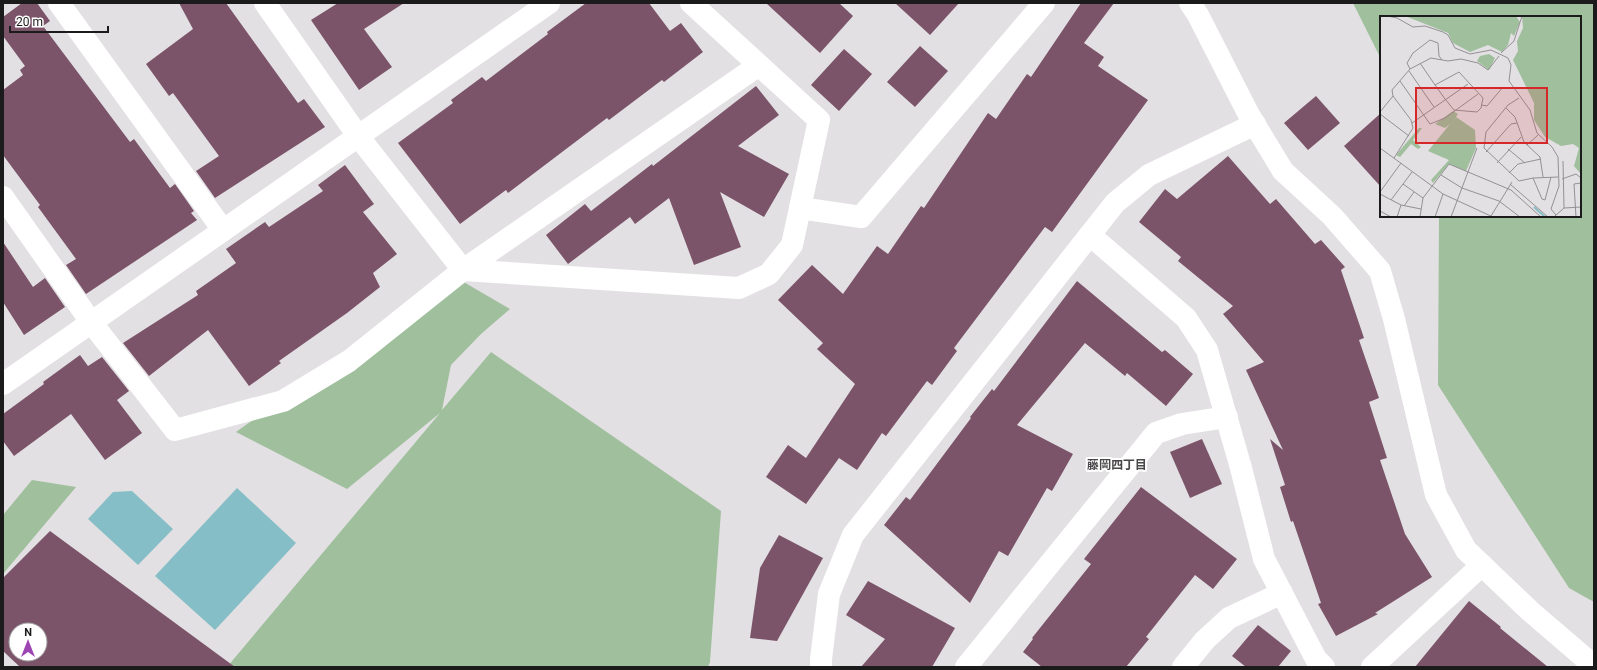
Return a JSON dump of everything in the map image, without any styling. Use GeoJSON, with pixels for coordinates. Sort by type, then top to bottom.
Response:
{"type":"FeatureCollection","features":[{"type":"Feature","properties":{"kind":"street"},"geometry":{"type":"LineString","coordinates":[[59,3],[223,230]]}},
{"type":"Feature","properties":{"kind":"street"},"geometry":{"type":"LineString","coordinates":[[265,3],[358,136],[463,270],[740,288],[769,274],[792,245],[819,120],[691,3]]}},
{"type":"Feature","properties":{"kind":"street"},"geometry":{"type":"LineString","coordinates":[[3,384],[549,3]]}},
{"type":"Feature","properties":{"kind":"street"},"geometry":{"type":"LineString","coordinates":[[800,208],[861,218],[1044,3]]}},
{"type":"Feature","properties":{"kind":"street"},"geometry":{"type":"LineString","coordinates":[[1190,3],[1198,15],[1255,124],[1283,171],[1332,216],[1380,271],[1394,319],[1436,495],[1466,550],[1530,611],[1594,666]]}},
{"type":"Feature","properties":{"kind":"street"},"geometry":{"type":"LineString","coordinates":[[3,197],[91,322],[176,430],[283,401],[349,361],[463,270],[759,65]]}},
{"type":"Feature","properties":{"kind":"street"},"geometry":{"type":"LineString","coordinates":[[821,667],[829,594],[853,534],[1090,235],[1116,203],[1149,175],[1255,124]]}},
{"type":"Feature","properties":{"kind":"street"},"geometry":{"type":"LineString","coordinates":[[1090,235],[1186,318],[1208,350],[1241,468],[1264,560],[1316,659],[1324,667]]}},
{"type":"Feature","properties":{"kind":"street"},"geometry":{"type":"LineString","coordinates":[[966,667],[1156,433],[1182,424],[1227,418]]}},
{"type":"Feature","properties":{"kind":"street"},"geometry":{"type":"LineString","coordinates":[[1372,667],[1482,565]]}},
{"type":"Feature","properties":{"kind":"street"},"geometry":{"type":"LineString","coordinates":[[1183,667],[1205,640],[1229,618],[1282,593]]}},
{"type":"Feature","properties":{"kind":"green space"},"geometry":{"type":"Polygon","coordinates":[[[1353,3],[1594,3],[1594,602],[1569,588],[1438,385],[1439,217],[1581,217],[1581,16],[1380,16],[1380,57],[1353,3]]]}},
{"type":"Feature","properties":{"kind":"green space"},"geometry":{"type":"Polygon","coordinates":[[[455,277],[510,309],[481,334],[451,365],[442,410],[491,352],[721,511],[710,662],[708,667],[227,667],[440,413],[347,489],[236,432],[455,277]]]}},
{"type":"Feature","properties":{"kind":"green space"},"geometry":{"type":"Polygon","coordinates":[[[32,480],[76,487],[3,574],[3,515],[32,480]]]}},
{"type":"Feature","properties":{"kind":"water"},"geometry":{"type":"Polygon","coordinates":[[[237,488],[296,543],[215,630],[155,576],[237,488]]]}},
{"type":"Feature","properties":{"kind":"water"},"geometry":{"type":"Polygon","coordinates":[[[132,491],[173,529],[138,565],[88,519],[113,492],[132,491]]]}},
{"type":"Feature","properties":{"kind":"building"},"geometry":{"type":"Polygon","coordinates":[[[22,3],[37,3],[50,21],[43,26],[130,142],[134,139],[170,188],[175,184],[194,211],[191,213],[197,220],[86,294],[66,265],[76,259],[38,207],[40,205],[3,155],[3,90],[23,75],[20,70],[25,66],[3,36],[3,17],[22,3]]]}},
{"type":"Feature","properties":{"kind":"building"},"geometry":{"type":"Polygon","coordinates":[[[179,3],[226,3],[298,103],[304,99],[325,127],[215,198],[196,171],[219,156],[173,93],[169,96],[146,64],[193,29],[179,3]]]}},
{"type":"Feature","properties":{"kind":"building"},"geometry":{"type":"Polygon","coordinates":[[[338,3],[404,3],[364,29],[392,67],[359,90],[311,20],[338,3]]]}},
{"type":"Feature","properties":{"kind":"building"},"geometry":{"type":"Polygon","coordinates":[[[586,3],[649,3],[670,31],[681,23],[703,52],[664,82],[662,80],[609,120],[607,118],[508,193],[506,190],[460,224],[398,143],[453,103],[451,100],[482,77],[486,81],[586,3]]]}},
{"type":"Feature","properties":{"kind":"building"},"geometry":{"type":"Polygon","coordinates":[[[766,3],[839,3],[853,16],[820,53],[766,3]]]}},
{"type":"Feature","properties":{"kind":"building"},"geometry":{"type":"Polygon","coordinates":[[[895,3],[959,3],[930,35],[895,3]]]}},
{"type":"Feature","properties":{"kind":"building"},"geometry":{"type":"Polygon","coordinates":[[[1081,3],[1114,3],[1084,43],[1104,57],[1098,66],[1148,100],[1052,232],[1045,227],[954,348],[957,351],[932,385],[927,381],[886,436],[882,433],[857,470],[839,458],[806,504],[766,477],[788,445],[806,458],[855,384],[817,349],[823,343],[778,300],[812,265],[843,294],[877,246],[888,254],[921,206],[924,208],[988,113],[996,119],[1027,74],[1031,77],[1081,3]]]}},
{"type":"Feature","properties":{"kind":"building"},"geometry":{"type":"Polygon","coordinates":[[[920,46],[948,71],[915,107],[887,82],[920,46]]]}},
{"type":"Feature","properties":{"kind":"building"},"geometry":{"type":"Polygon","coordinates":[[[844,49],[872,74],[839,111],[811,85],[844,49]]]}},
{"type":"Feature","properties":{"kind":"building"},"geometry":{"type":"Polygon","coordinates":[[[756,86],[779,115],[738,146],[789,174],[764,217],[720,192],[741,247],[694,265],[669,198],[635,224],[630,217],[568,264],[546,235],[585,204],[591,211],[652,164],[653,166],[756,86]]]}},
{"type":"Feature","properties":{"kind":"building"},"geometry":{"type":"Polygon","coordinates":[[[1316,96],[1340,123],[1308,150],[1284,123],[1316,96]]]}},
{"type":"Feature","properties":{"kind":"building"},"geometry":{"type":"Polygon","coordinates":[[[1380,114],[1380,186],[1344,146],[1380,114]]]}},
{"type":"Feature","properties":{"kind":"building"},"geometry":{"type":"Polygon","coordinates":[[[1228,156],[1270,204],[1276,199],[1315,244],[1321,240],[1345,267],[1341,270],[1364,338],[1359,340],[1379,398],[1369,402],[1387,458],[1380,460],[1405,534],[1432,577],[1375,613],[1378,614],[1336,636],[1318,604],[1321,603],[1293,521],[1291,522],[1280,487],[1285,485],[1270,439],[1283,450],[1246,370],[1264,362],[1223,314],[1233,306],[1178,261],[1181,257],[1139,222],[1165,189],[1177,199],[1228,156]]]}},
{"type":"Feature","properties":{"kind":"building"},"geometry":{"type":"Polygon","coordinates":[[[345,165],[374,204],[363,212],[397,254],[373,273],[380,287],[347,313],[279,361],[281,363],[249,386],[208,330],[149,376],[123,343],[198,295],[196,291],[236,263],[226,249],[265,222],[269,227],[323,191],[318,185],[345,165]]]}},
{"type":"Feature","properties":{"kind":"building"},"geometry":{"type":"Polygon","coordinates":[[[3,242],[33,287],[45,278],[65,307],[24,335],[3,302],[3,242]]]}},
{"type":"Feature","properties":{"kind":"building"},"geometry":{"type":"Polygon","coordinates":[[[1077,281],[1162,352],[1165,350],[1193,374],[1166,406],[1127,373],[1125,376],[1085,343],[1017,425],[1073,454],[1052,491],[1047,488],[1008,556],[999,551],[970,603],[884,525],[906,497],[910,500],[971,418],[970,417],[992,389],[994,391],[1077,281]]]}},
{"type":"Feature","properties":{"kind":"building"},"geometry":{"type":"Polygon","coordinates":[[[80,355],[88,366],[102,357],[129,391],[117,400],[142,433],[105,460],[71,414],[14,456],[3,441],[3,414],[80,355]]]}},
{"type":"Feature","properties":{"kind":"building"},"geometry":{"type":"Polygon","coordinates":[[[1202,439],[1222,484],[1190,498],[1170,452],[1202,439]]]}},
{"type":"Feature","properties":{"kind":"building"},"geometry":{"type":"Polygon","coordinates":[[[1141,487],[1237,559],[1213,589],[1195,575],[1146,637],[1149,639],[1126,667],[1042,667],[1023,652],[1033,639],[1032,638],[1091,564],[1084,559],[1141,487]]]}},
{"type":"Feature","properties":{"kind":"building"},"geometry":{"type":"Polygon","coordinates":[[[50,531],[235,667],[20,667],[15,662],[48,662],[48,622],[8,622],[8,656],[3,651],[3,578],[50,531]]]}},
{"type":"Feature","properties":{"kind":"building"},"geometry":{"type":"Polygon","coordinates":[[[779,535],[823,558],[777,641],[750,638],[760,568],[779,535]]]}},
{"type":"Feature","properties":{"kind":"building"},"geometry":{"type":"Polygon","coordinates":[[[868,581],[955,628],[932,667],[861,667],[885,639],[846,615],[868,581]]]}},
{"type":"Feature","properties":{"kind":"building"},"geometry":{"type":"Polygon","coordinates":[[[1469,601],[1501,627],[1500,628],[1548,667],[1415,667],[1469,601]]]}},
{"type":"Feature","properties":{"kind":"building"},"geometry":{"type":"Polygon","coordinates":[[[1258,625],[1291,651],[1278,667],[1246,667],[1232,656],[1258,625]]]}},
{"type":"Feature","properties":{"kind":"district","name":"藤岡四丁目"},"geometry":{"type":"Point","coordinates":[1117,465]}}]}
